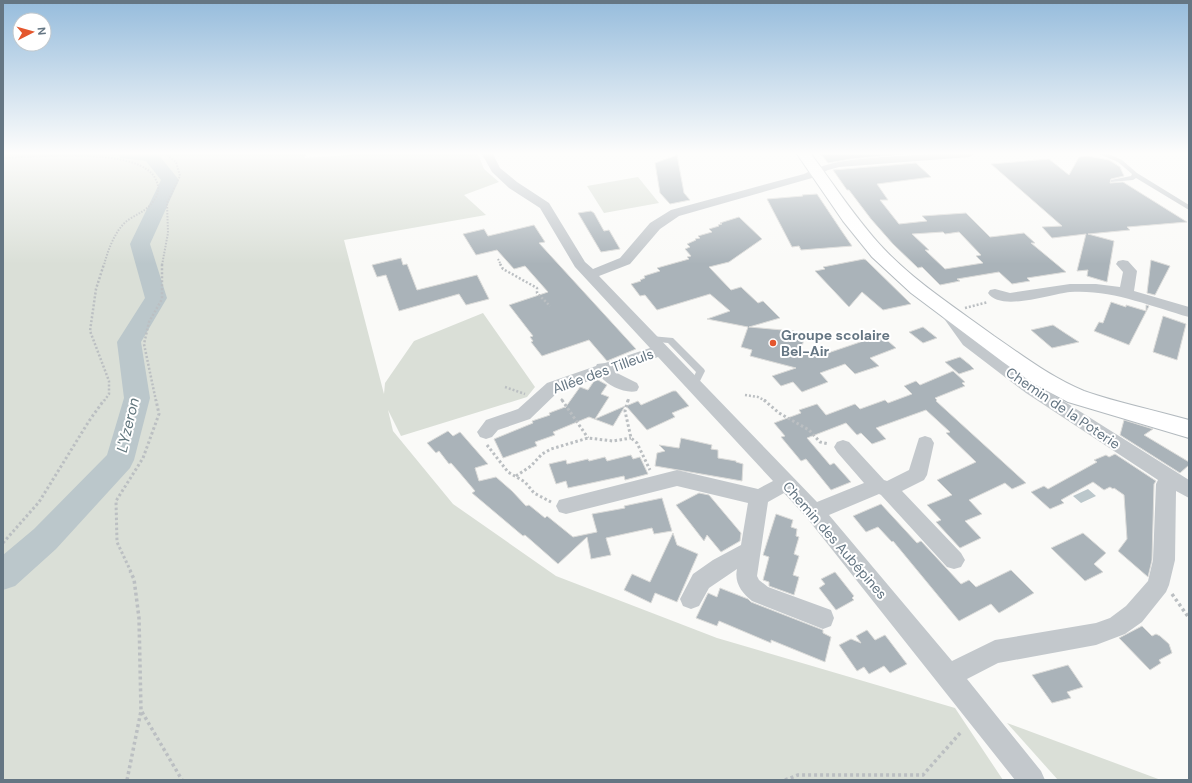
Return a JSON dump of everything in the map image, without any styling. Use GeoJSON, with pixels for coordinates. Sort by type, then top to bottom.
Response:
{"type":"FeatureCollection","features":[{"type":"Feature","properties":{"kind":"main road"},"geometry":{"type":"LineString","coordinates":[[829,191],[856,227],[878,253],[910,283],[948,313],[1026,369],[1069,393],[1104,406],[1161,420],[1189,429]]}},
{"type":"Feature","properties":{"kind":"street","name":"Chemin des Aubépines"},"geometry":{"type":"LineString","coordinates":[[521,191],[545,206],[577,260],[590,276],[814,512],[949,676],[1032,780]]}},
{"type":"Feature","properties":{"kind":"street"},"geometry":{"type":"LineString","coordinates":[[590,276],[625,261],[655,226],[675,213],[757,191]]}},
{"type":"Feature","properties":{"kind":"street"},"geometry":{"type":"LineString","coordinates":[[1123,264],[1130,271],[1126,293]]}},
{"type":"Feature","properties":{"kind":"street"},"geometry":{"type":"LineString","coordinates":[[995,293],[1009,298],[1070,288],[1096,288],[1126,293],[1189,312]]}},
{"type":"Feature","properties":{"kind":"street","name":"Chemin de la Poterie"},"geometry":{"type":"LineString","coordinates":[[948,313],[969,341],[1032,389],[1189,490]]}},
{"type":"Feature","properties":{"kind":"street","name":"Allée des Tilleuls"},"geometry":{"type":"LineString","coordinates":[[486,432],[492,425],[524,414],[539,398],[553,387],[603,368],[656,345]]}},
{"type":"Feature","properties":{"kind":"street"},"geometry":{"type":"LineString","coordinates":[[603,368],[610,377],[631,387]]}},
{"type":"Feature","properties":{"kind":"street"},"geometry":{"type":"LineString","coordinates":[[814,512],[917,475],[925,443]]}},
{"type":"Feature","properties":{"kind":"street"},"geometry":{"type":"LineString","coordinates":[[842,447],[954,560]]}},
{"type":"Feature","properties":{"kind":"street"},"geometry":{"type":"LineString","coordinates":[[566,506],[677,478],[759,497],[787,483]]}},
{"type":"Feature","properties":{"kind":"street"},"geometry":{"type":"LineString","coordinates":[[949,676],[994,652],[1096,634],[1117,626],[1134,614],[1158,585],[1164,560],[1166,484],[1170,478]]}},
{"type":"Feature","properties":{"kind":"street"},"geometry":{"type":"LineString","coordinates":[[759,497],[746,577],[751,587],[760,594],[823,618]]}},
{"type":"Feature","properties":{"kind":"street"},"geometry":{"type":"LineString","coordinates":[[691,599],[701,582],[721,567],[750,550]]}},
{"type":"Feature","properties":{"kind":"street"},"geometry":{"type":"LineString","coordinates":[[721,567],[746,577]]}},
{"type":"Feature","properties":{"kind":"lane"},"geometry":{"type":"LineString","coordinates":[[1161,191],[1189,208]]}},
{"type":"Feature","properties":{"kind":"path"},"geometry":{"type":"LineString","coordinates":[[3,543],[38,502],[88,420],[109,394],[109,381],[90,332],[96,289],[110,244],[127,222],[146,210],[156,197],[158,191]]}},
{"type":"Feature","properties":{"kind":"path"},"geometry":{"type":"LineString","coordinates":[[127,780],[141,711],[140,618],[134,579],[117,542],[116,501],[143,458],[159,414],[144,344],[149,322],[162,299],[162,264],[168,233],[167,203],[173,191]]}},
{"type":"Feature","properties":{"kind":"path"},"geometry":{"type":"LineString","coordinates":[[498,259],[503,269],[537,288],[537,293],[550,306]]}},
{"type":"Feature","properties":{"kind":"path"},"geometry":{"type":"LineString","coordinates":[[948,313],[990,301],[995,293]]}},
{"type":"Feature","properties":{"kind":"path"},"geometry":{"type":"LineString","coordinates":[[505,387],[539,398]]}},
{"type":"Feature","properties":{"kind":"path"},"geometry":{"type":"LineString","coordinates":[[553,387],[588,438]]}},
{"type":"Feature","properties":{"kind":"path"},"geometry":{"type":"LineString","coordinates":[[631,387],[629,401],[625,411],[631,438],[637,443],[656,483]]}},
{"type":"Feature","properties":{"kind":"path"},"geometry":{"type":"LineString","coordinates":[[745,395],[758,398],[769,403],[779,413],[809,430],[820,442],[842,447]]}},
{"type":"Feature","properties":{"kind":"path"},"geometry":{"type":"LineString","coordinates":[[486,432],[485,442],[508,472],[525,482],[534,492],[554,504],[566,506]]}},
{"type":"Feature","properties":{"kind":"path"},"geometry":{"type":"LineString","coordinates":[[516,476],[531,466],[542,454],[551,449],[588,438],[613,441],[631,438]]}},
{"type":"Feature","properties":{"kind":"path"},"geometry":{"type":"LineString","coordinates":[[1160,574],[1189,618]]}},
{"type":"Feature","properties":{"kind":"path"},"geometry":{"type":"LineString","coordinates":[[141,711],[182,780]]}},
{"type":"Feature","properties":{"kind":"path"},"geometry":{"type":"LineString","coordinates":[[785,780],[798,775],[923,775],[961,732]]}},
{"type":"Feature","properties":{"kind":"shaded area"},"geometry":{"type":"Polygon","coordinates":[[[3,191],[476,191],[464,195],[486,215],[344,240],[384,394],[385,383],[414,341],[483,313],[535,387],[527,397],[401,436],[388,410],[393,431],[453,504],[556,576],[717,638],[955,708],[1003,780],[3,780],[3,191]]]}},
{"type":"Feature","properties":{"kind":"shaded area"},"geometry":{"type":"Polygon","coordinates":[[[590,191],[649,191],[659,203],[604,213],[590,191]]]}},
{"type":"Feature","properties":{"kind":"shaded area"},"geometry":{"type":"Polygon","coordinates":[[[1088,489],[1096,496],[1081,503],[1073,496],[1088,489]]]}},
{"type":"Feature","properties":{"kind":"shaded area"},"geometry":{"type":"Polygon","coordinates":[[[1007,723],[1161,780],[1058,780],[1007,723]]]}},
{"type":"Feature","properties":{"kind":"building"},"geometry":{"type":"Polygon","coordinates":[[[660,191],[684,191],[690,200],[670,204],[660,191]]]}},
{"type":"Feature","properties":{"kind":"building"},"geometry":{"type":"Polygon","coordinates":[[[849,191],[881,191],[888,200],[880,200],[899,224],[927,221],[922,216],[966,213],[990,237],[1024,233],[1035,243],[1031,243],[1066,272],[1027,278],[1030,281],[1012,284],[999,272],[957,279],[960,281],[940,285],[922,267],[918,268],[893,244],[871,219],[849,191]],[[943,232],[912,234],[929,250],[925,250],[945,269],[983,263],[976,256],[981,255],[959,232],[945,234],[943,232]]]}},
{"type":"Feature","properties":{"kind":"building"},"geometry":{"type":"Polygon","coordinates":[[[1021,191],[1137,191],[1187,222],[1127,227],[1130,230],[1088,234],[1114,241],[1107,282],[1087,276],[1088,270],[1077,271],[1086,234],[1052,238],[1042,227],[1062,226],[1021,191]]]}},
{"type":"Feature","properties":{"kind":"building"},"geometry":{"type":"Polygon","coordinates":[[[817,194],[852,246],[801,250],[799,246],[792,247],[767,199],[817,194]]]}},
{"type":"Feature","properties":{"kind":"building"},"geometry":{"type":"Polygon","coordinates":[[[591,211],[594,213],[604,231],[609,230],[620,249],[601,252],[578,213],[591,211]]]}},
{"type":"Feature","properties":{"kind":"building"},"geometry":{"type":"Polygon","coordinates":[[[739,217],[762,239],[729,262],[709,267],[731,290],[741,287],[758,303],[763,301],[780,318],[749,327],[794,331],[793,335],[804,339],[800,354],[813,350],[819,356],[881,335],[896,348],[870,358],[879,366],[855,374],[845,364],[820,373],[828,382],[802,392],[793,382],[781,386],[772,376],[796,368],[750,356],[752,350],[741,347],[748,327],[707,319],[730,311],[710,294],[657,310],[645,295],[640,296],[631,284],[641,281],[640,280],[645,278],[644,276],[660,271],[657,268],[689,259],[687,257],[691,256],[685,249],[690,247],[687,244],[700,238],[698,236],[712,232],[709,229],[722,224],[720,223],[739,217]]]}},
{"type":"Feature","properties":{"kind":"building"},"geometry":{"type":"Polygon","coordinates":[[[534,225],[545,242],[539,243],[636,349],[607,361],[589,340],[542,356],[531,342],[533,341],[530,337],[533,336],[509,305],[548,292],[525,266],[514,269],[497,250],[476,255],[463,234],[484,229],[488,236],[534,225]]]}},
{"type":"Feature","properties":{"kind":"building"},"geometry":{"type":"Polygon","coordinates":[[[401,258],[403,265],[407,264],[417,290],[477,275],[489,299],[466,305],[459,294],[399,311],[386,275],[377,277],[372,265],[401,258]]]}},
{"type":"Feature","properties":{"kind":"building"},"geometry":{"type":"Polygon","coordinates":[[[864,259],[911,304],[883,310],[862,292],[849,307],[815,271],[825,269],[823,267],[864,259]]]}},
{"type":"Feature","properties":{"kind":"building"},"geometry":{"type":"Polygon","coordinates":[[[1151,260],[1170,266],[1155,295],[1147,293],[1151,260]]]}},
{"type":"Feature","properties":{"kind":"building"},"geometry":{"type":"Polygon","coordinates":[[[1111,302],[1146,311],[1146,305],[1149,306],[1129,345],[1094,331],[1099,322],[1103,323],[1111,302]]]}},
{"type":"Feature","properties":{"kind":"building"},"geometry":{"type":"Polygon","coordinates":[[[1163,316],[1186,324],[1177,360],[1153,352],[1163,316]]]}},
{"type":"Feature","properties":{"kind":"building"},"geometry":{"type":"Polygon","coordinates":[[[1053,325],[1079,342],[1052,348],[1031,330],[1053,325]]]}},
{"type":"Feature","properties":{"kind":"building"},"geometry":{"type":"Polygon","coordinates":[[[923,327],[937,338],[923,343],[909,332],[923,327]]]}},
{"type":"Feature","properties":{"kind":"building"},"geometry":{"type":"Polygon","coordinates":[[[960,357],[974,369],[959,374],[945,362],[960,357]]]}},
{"type":"Feature","properties":{"kind":"building"},"geometry":{"type":"Polygon","coordinates":[[[953,371],[965,382],[962,383],[965,386],[935,398],[937,400],[936,401],[1026,483],[1012,489],[1005,483],[969,500],[982,514],[965,521],[981,538],[960,548],[936,522],[941,520],[927,505],[952,495],[937,480],[976,462],[946,433],[950,432],[926,410],[876,428],[886,439],[872,444],[861,433],[857,435],[846,423],[807,438],[830,465],[834,463],[851,482],[831,490],[806,459],[801,461],[781,437],[785,436],[774,423],[801,413],[799,410],[817,404],[826,415],[855,404],[860,409],[885,400],[888,403],[912,394],[904,386],[916,381],[920,385],[953,371]]]}},
{"type":"Feature","properties":{"kind":"building"},"geometry":{"type":"Polygon","coordinates":[[[598,380],[607,385],[601,394],[609,397],[595,419],[625,406],[613,426],[589,417],[553,432],[555,435],[535,442],[537,446],[503,458],[494,439],[533,423],[532,421],[550,415],[549,413],[565,408],[580,387],[588,390],[594,381],[598,380]]]}},
{"type":"Feature","properties":{"kind":"building"},"geometry":{"type":"Polygon","coordinates":[[[676,391],[689,406],[672,413],[675,417],[647,430],[626,406],[638,401],[641,405],[676,391]]]}},
{"type":"Feature","properties":{"kind":"building"},"geometry":{"type":"Polygon","coordinates":[[[1124,420],[1153,429],[1144,435],[1189,462],[1189,465],[1180,473],[1120,435],[1124,420]]]}},
{"type":"Feature","properties":{"kind":"building"},"geometry":{"type":"Polygon","coordinates":[[[448,431],[453,436],[460,432],[488,464],[475,468],[479,481],[496,477],[526,506],[529,505],[545,518],[547,516],[573,537],[597,532],[592,514],[625,508],[624,506],[662,498],[672,531],[654,534],[652,528],[606,538],[611,555],[591,559],[587,537],[558,564],[525,535],[523,536],[472,493],[475,491],[451,463],[449,464],[439,451],[436,453],[427,443],[448,431]]]}},
{"type":"Feature","properties":{"kind":"building"},"geometry":{"type":"Polygon","coordinates":[[[681,438],[712,445],[711,449],[718,450],[718,458],[736,461],[743,464],[742,481],[655,466],[657,453],[665,451],[659,445],[679,448],[681,438]]]}},
{"type":"Feature","properties":{"kind":"building"},"geometry":{"type":"Polygon","coordinates":[[[1115,454],[1156,481],[1154,484],[1152,560],[1148,577],[1118,551],[1127,539],[1124,495],[1110,487],[1104,490],[1093,482],[1061,500],[1064,503],[1050,509],[1031,492],[1044,486],[1048,489],[1097,462],[1094,460],[1106,455],[1109,457],[1115,454]]]}},
{"type":"Feature","properties":{"kind":"building"},"geometry":{"type":"Polygon","coordinates":[[[631,455],[633,459],[640,457],[648,474],[625,480],[624,476],[568,488],[566,481],[556,484],[549,464],[566,460],[567,464],[605,457],[607,461],[631,455]]]}},
{"type":"Feature","properties":{"kind":"building"},"geometry":{"type":"Polygon","coordinates":[[[699,493],[709,495],[741,533],[740,541],[721,552],[707,535],[704,541],[676,505],[699,493]]]}},
{"type":"Feature","properties":{"kind":"building"},"geometry":{"type":"Polygon","coordinates":[[[881,504],[917,543],[921,541],[961,584],[969,580],[976,587],[1011,570],[1034,593],[999,613],[991,604],[959,621],[893,541],[892,542],[878,527],[866,532],[853,516],[881,504]]]}},
{"type":"Feature","properties":{"kind":"building"},"geometry":{"type":"Polygon","coordinates":[[[776,514],[793,520],[791,527],[797,529],[796,536],[799,537],[794,554],[799,556],[793,575],[799,577],[794,595],[769,586],[769,582],[763,580],[769,557],[763,555],[776,514]]]}},
{"type":"Feature","properties":{"kind":"building"},"geometry":{"type":"Polygon","coordinates":[[[673,533],[677,545],[698,554],[677,602],[655,593],[651,603],[624,590],[632,574],[650,582],[673,533]]]}},
{"type":"Feature","properties":{"kind":"building"},"geometry":{"type":"Polygon","coordinates":[[[1083,533],[1106,553],[1094,564],[1103,572],[1085,581],[1051,548],[1083,533]]]}},
{"type":"Feature","properties":{"kind":"building"},"geometry":{"type":"Polygon","coordinates":[[[835,572],[854,596],[852,598],[854,600],[836,610],[819,588],[825,584],[821,579],[835,572]]]}},
{"type":"Feature","properties":{"kind":"building"},"geometry":{"type":"Polygon","coordinates":[[[720,588],[748,599],[751,602],[823,630],[823,633],[831,637],[825,662],[771,640],[771,643],[719,621],[717,626],[696,618],[708,593],[717,597],[720,588]]]}},
{"type":"Feature","properties":{"kind":"building"},"geometry":{"type":"Polygon","coordinates":[[[1142,626],[1152,636],[1156,634],[1169,644],[1172,653],[1159,660],[1161,663],[1150,670],[1119,638],[1142,626]]]}},
{"type":"Feature","properties":{"kind":"building"},"geometry":{"type":"Polygon","coordinates":[[[867,630],[875,640],[885,635],[907,664],[890,673],[884,666],[869,674],[864,667],[857,671],[839,645],[851,639],[861,643],[856,636],[867,630]]]}},
{"type":"Feature","properties":{"kind":"building"},"geometry":{"type":"Polygon","coordinates":[[[1068,665],[1083,687],[1067,692],[1071,698],[1052,703],[1032,675],[1068,665]]]}},
{"type":"Feature","properties":{"kind":"waterway","name":"L'Yzeron"},"geometry":{"type":"LineString","coordinates":[[3,575],[45,539],[120,460],[137,398],[129,342],[156,298],[140,244],[165,191]]}},
{"type":"Feature","properties":{"kind":"place","name":"Groupe scolaire Bel-Air"},"geometry":{"type":"Point","coordinates":[773,343]}}]}
